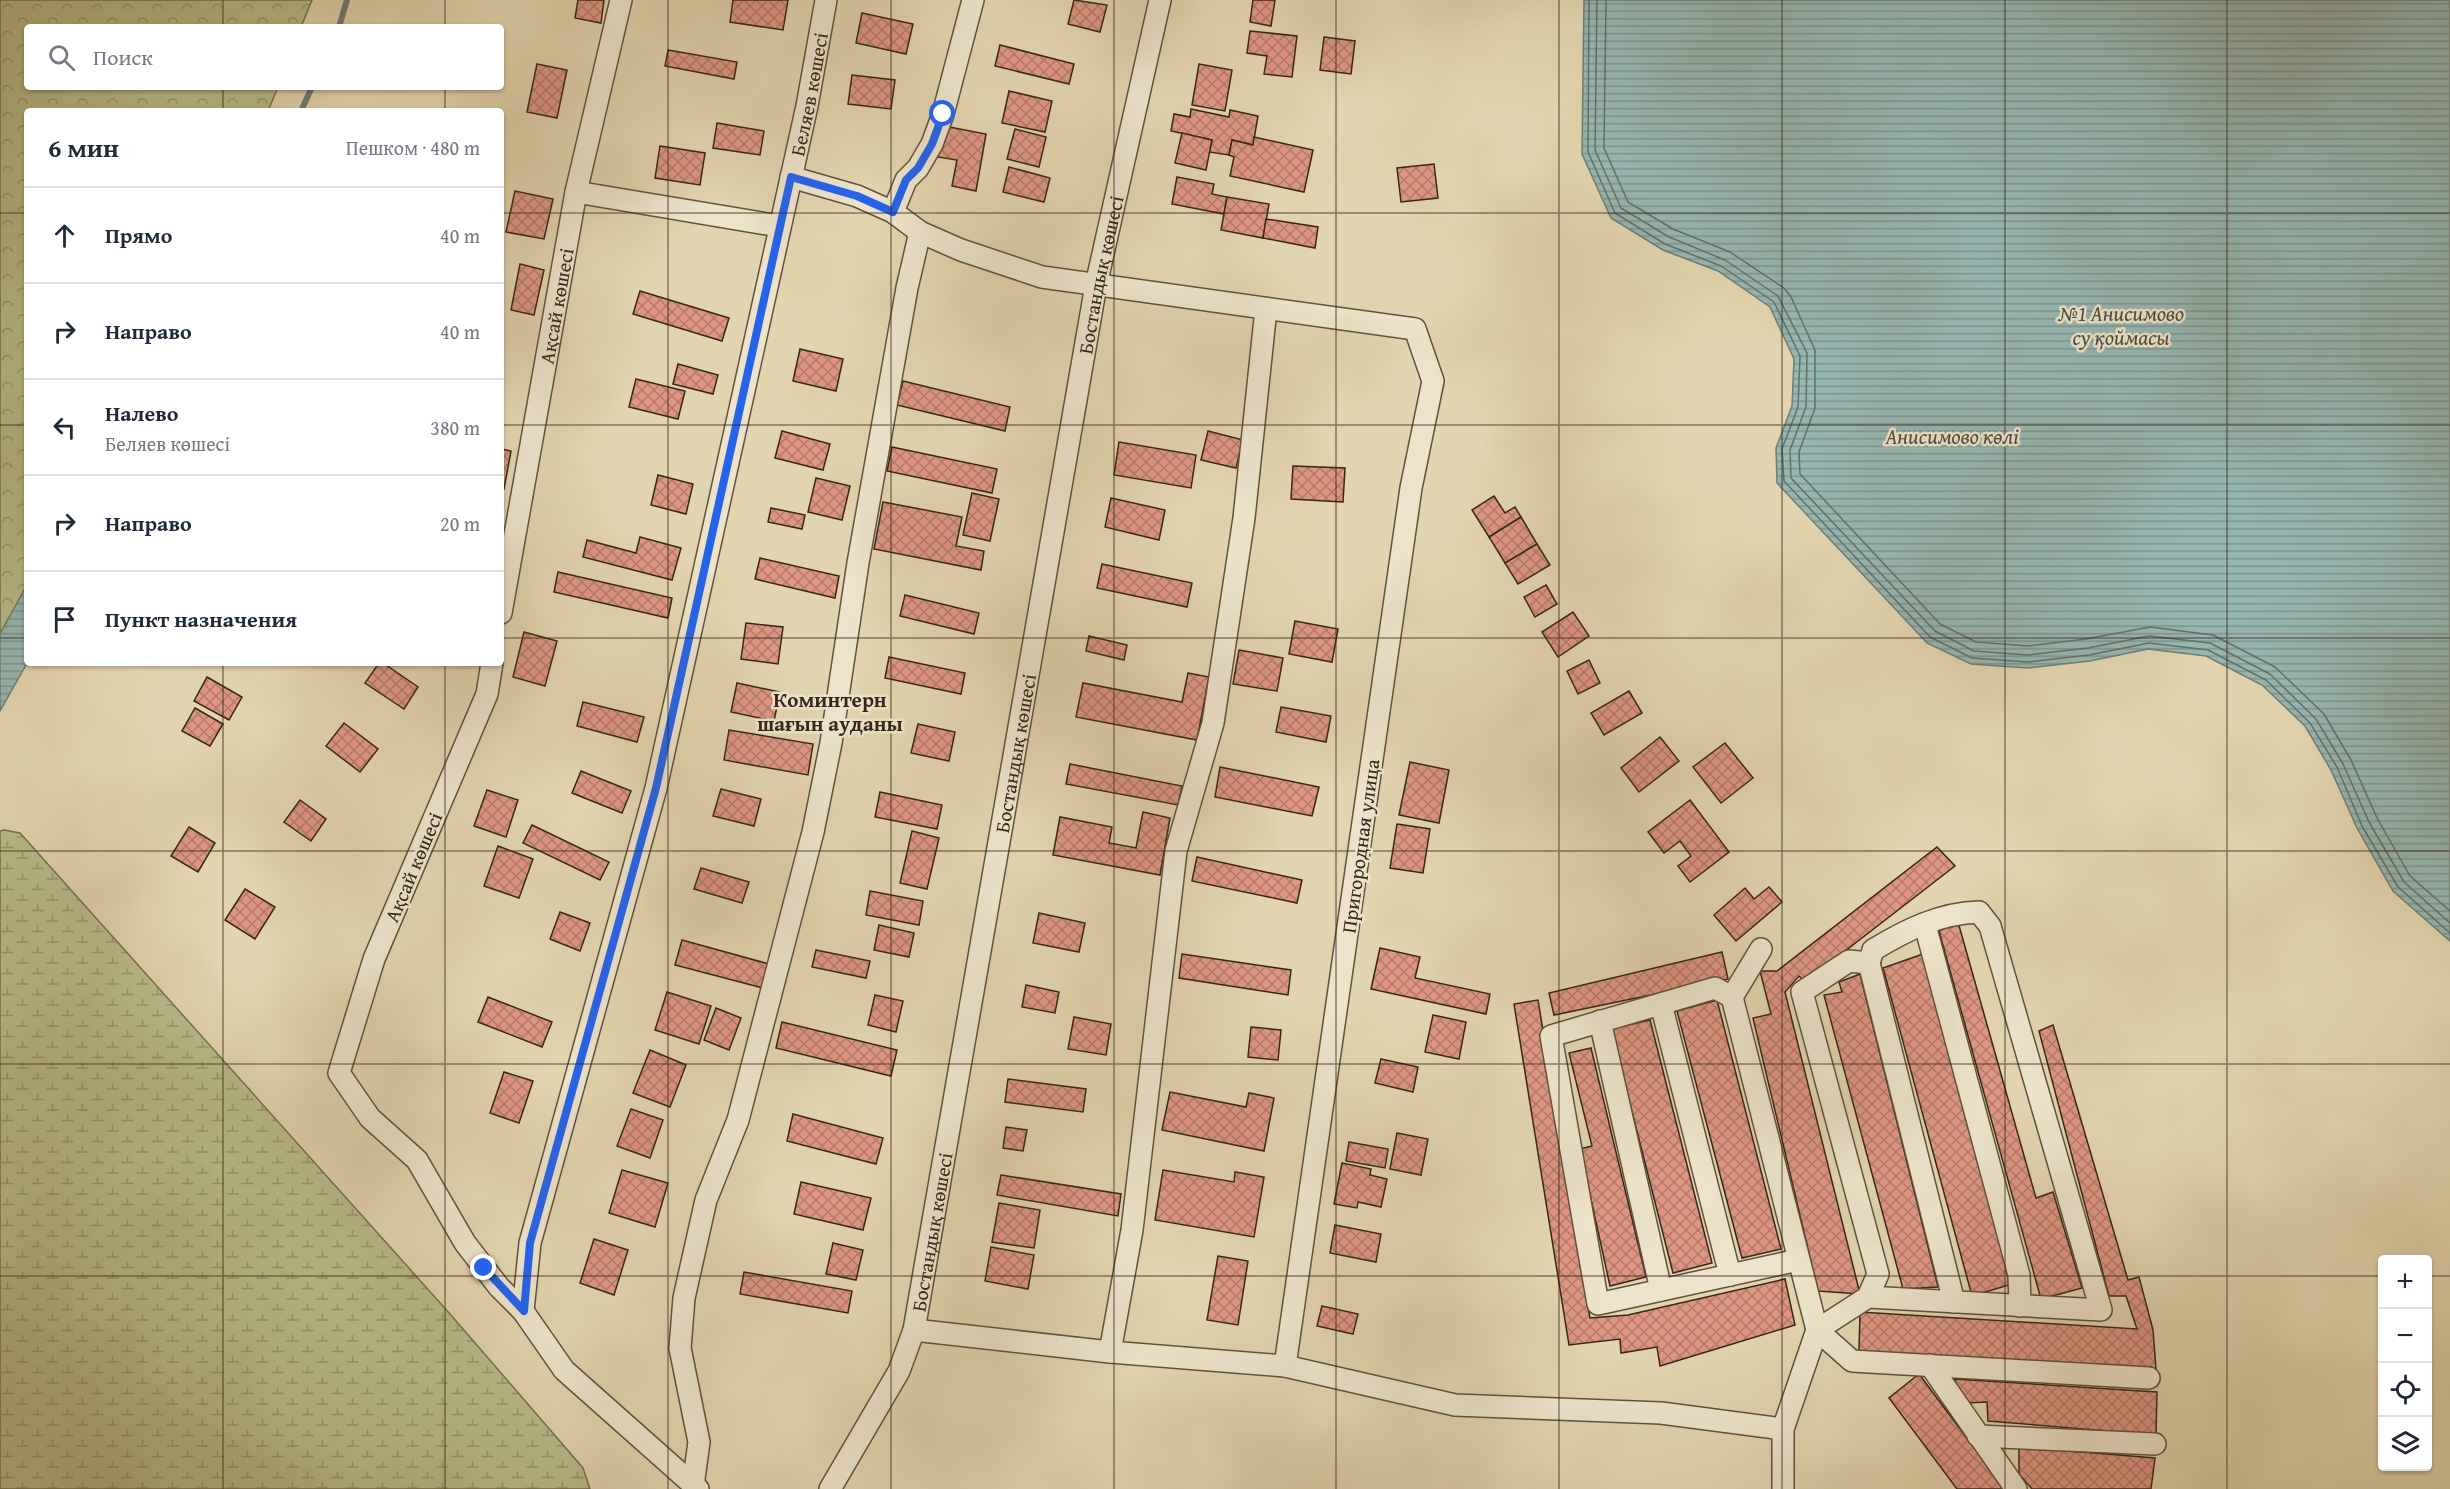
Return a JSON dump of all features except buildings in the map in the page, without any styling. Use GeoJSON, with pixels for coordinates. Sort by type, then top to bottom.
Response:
{"type":"FeatureCollection","features":[{"type":"Feature","properties":{"kind":"street","name":"Ақсай көшесі"},"geometry":{"type":"LineString","coordinates":[[504,597],[576,192],[621,0]]}},
{"type":"Feature","properties":{"kind":"street","name":"Беляев көшесі"},"geometry":{"type":"LineString","coordinates":[[524,1311],[530,1243],[656,788],[791,177],[825,0]]}},
{"type":"Feature","properties":{"kind":"street"},"geometry":{"type":"LineString","coordinates":[[893,212],[906,180],[918,168],[932,144],[943,114],[973,0]]}},
{"type":"Feature","properties":{"kind":"street","name":"Бостандық көшесі"},"geometry":{"type":"LineString","coordinates":[[830,1489],[899,1371],[915,1330],[1096,285],[1160,0]]}},
{"type":"Feature","properties":{"kind":"street"},"geometry":{"type":"LineString","coordinates":[[791,177],[857,196],[893,212],[920,232],[961,250],[1042,277],[1266,309],[1244,518],[1213,723],[1176,851],[1132,1230],[1110,1353]]}},
{"type":"Feature","properties":{"kind":"street"},"geometry":{"type":"LineString","coordinates":[[576,192],[779,226]]}},
{"type":"Feature","properties":{"kind":"street"},"geometry":{"type":"LineString","coordinates":[[695,1487],[699,1442],[680,1348],[684,1298],[706,1200],[738,1120],[813,832],[831,743],[860,552],[907,288],[920,232]]}},
{"type":"Feature","properties":{"kind":"street","name":"Пригородная улица"},"geometry":{"type":"LineString","coordinates":[[1266,309],[1415,329],[1432,381],[1409,500],[1285,1366]]}},
{"type":"Feature","properties":{"kind":"street","name":"Ақсай көшесі"},"geometry":{"type":"LineString","coordinates":[[492,666],[487,694],[374,959],[339,1073],[370,1118],[417,1160],[465,1243],[499,1287],[524,1311]]}},
{"type":"Feature","properties":{"kind":"street"},"geometry":{"type":"LineString","coordinates":[[1783,1489],[1783,1428],[1817,1330],[1868,1298],[2101,1310],[1990,926],[1979,912],[1953,912],[1902,933],[1873,950],[1869,963],[1954,1302]]}},
{"type":"Feature","properties":{"kind":"street"},"geometry":{"type":"LineString","coordinates":[[1925,925],[2019,1275],[2020,1306]]}},
{"type":"Feature","properties":{"kind":"street"},"geometry":{"type":"LineString","coordinates":[[1761,949],[1732,997],[1797,1260],[1817,1330],[1852,1361],[2149,1378]]}},
{"type":"Feature","properties":{"kind":"street"},"geometry":{"type":"LineString","coordinates":[[1868,1298],[1878,1274],[1802,992],[1849,961],[1869,963]]}},
{"type":"Feature","properties":{"kind":"street"},"geometry":{"type":"LineString","coordinates":[[1732,997],[1715,988],[1551,1036],[1598,1304],[1797,1260]]}},
{"type":"Feature","properties":{"kind":"street"},"geometry":{"type":"LineString","coordinates":[[1661,1004],[1730,1275]]}},
{"type":"Feature","properties":{"kind":"street"},"geometry":{"type":"LineString","coordinates":[[1600,1022],[1661,1290]]}},
{"type":"Feature","properties":{"kind":"street"},"geometry":{"type":"LineString","coordinates":[[524,1311],[564,1370],[695,1487]]}},
{"type":"Feature","properties":{"kind":"street"},"geometry":{"type":"LineString","coordinates":[[915,1330],[1110,1353],[1285,1366],[1455,1405],[1661,1413],[1783,1428]]}},
{"type":"Feature","properties":{"kind":"street"},"geometry":{"type":"LineString","coordinates":[[1930,1365],[2016,1489]]}},
{"type":"Feature","properties":{"kind":"street"},"geometry":{"type":"LineString","coordinates":[[1978,1436],[2155,1444]]}},
{"type":"Feature","properties":{"kind":"green space"},"geometry":{"type":"Polygon","coordinates":[[[0,0],[312,0],[302,24],[24,24],[24,90],[277,90],[269,108],[24,108],[24,590],[0,634],[0,0]]]}},
{"type":"Feature","properties":{"kind":"green space"},"geometry":{"type":"Polygon","coordinates":[[[0,831],[20,833],[450,1314],[583,1468],[590,1489],[0,1489],[0,831]]]}},
{"type":"Feature","properties":{"kind":"water","name":"№1 Анисимово су қоймасы"},"geometry":{"type":"Polygon","coordinates":[[[1584,0],[2450,0],[2450,941],[2393,891],[2357,828],[2331,770],[2305,726],[2262,685],[2206,656],[2148,649],[2090,661],[2028,668],[1971,664],[1927,643],[1777,483],[1776,448],[1792,406],[1794,359],[1770,307],[1718,271],[1663,250],[1611,218],[1582,154],[1584,0]]]}},
{"type":"Feature","properties":{"kind":"water"},"geometry":{"type":"Polygon","coordinates":[[[24,590],[25,666],[0,711],[0,634],[24,590]]]}},
{"type":"Feature","properties":{"kind":"waterway"},"geometry":{"type":"LineString","coordinates":[[340,24],[347,0]]}},
{"type":"Feature","properties":{"kind":"waterway"},"geometry":{"type":"LineString","coordinates":[[302,108],[311,90]]}},
{"type":"Feature","properties":{"kind":"district","name":"Коминтерн шағын ауданы"},"geometry":{"type":"Point","coordinates":[830,711]}},
{"type":"Feature","properties":{"kind":"route"},"geometry":{"type":"LineString","coordinates":[[484,1268],[499,1287],[524,1311],[530,1243],[656,788],[791,177],[857,196],[893,212],[906,180],[918,168],[932,144],[943,114]]}},
{"type":"Feature","properties":{"kind":"water label","name":"Анисимово көлі"},"geometry":{"type":"Point","coordinates":[1952,436]}}]}
